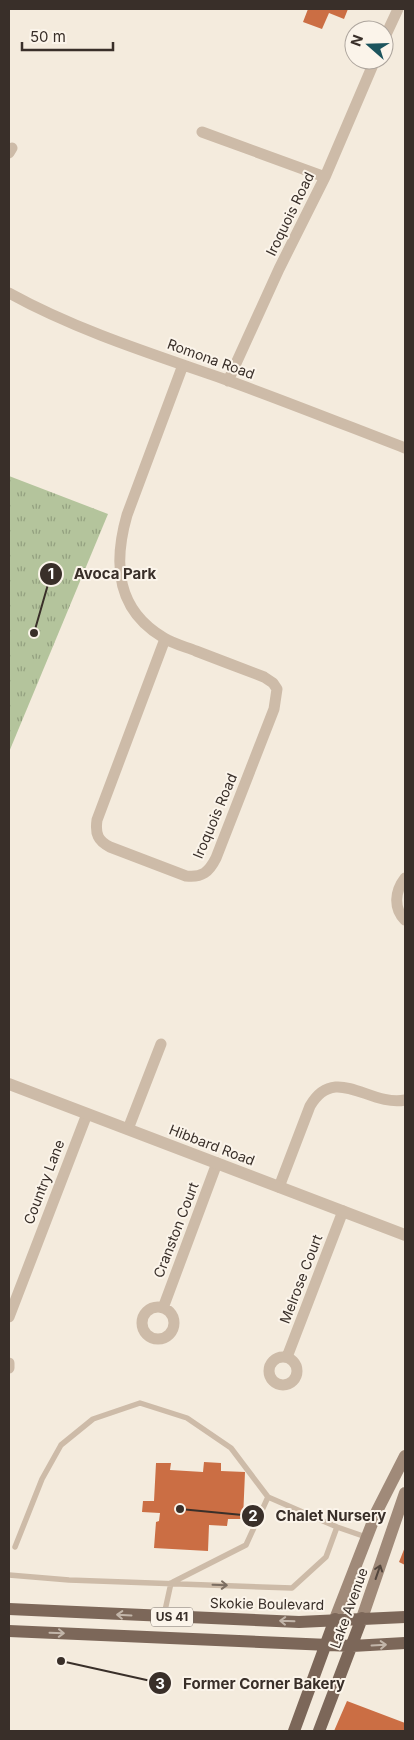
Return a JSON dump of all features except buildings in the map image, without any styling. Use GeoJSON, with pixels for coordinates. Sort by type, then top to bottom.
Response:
{"type":"FeatureCollection","features":[{"type":"Feature","properties":{"kind":"main road","name":"Lake Avenue"},"geometry":{"type":"LineString","coordinates":[[294,1731],[377,1511],[405,1456]]}},
{"type":"Feature","properties":{"kind":"main road","name":"Lake Avenue"},"geometry":{"type":"LineString","coordinates":[[319,1731],[352,1646],[405,1493]]}},
{"type":"Feature","properties":{"kind":"main road","name":"Skokie Boulevard"},"geometry":{"type":"LineString","coordinates":[[9,1609],[299,1622],[405,1617]]}},
{"type":"Feature","properties":{"kind":"main road","name":"US 41"},"geometry":{"type":"LineString","coordinates":[[9,1631],[352,1646],[405,1643]]}},
{"type":"Feature","properties":{"kind":"street","name":"Iroquois Road"},"geometry":{"type":"LineString","coordinates":[[228,381],[279,269],[325,177],[371,70]]}},
{"type":"Feature","properties":{"kind":"street"},"geometry":{"type":"LineString","coordinates":[[202,132],[325,177]]}},
{"type":"Feature","properties":{"kind":"street","name":"Romona Road"},"geometry":{"type":"LineString","coordinates":[[9,293],[92,332],[405,448]]}},
{"type":"Feature","properties":{"kind":"street","name":"Iroquois Road"},"geometry":{"type":"LineString","coordinates":[[165,639],[97,820],[96,829],[97,837],[102,843],[110,847],[186,876],[194,877],[203,874],[211,868],[216,858],[274,709],[277,689],[273,683],[264,677],[165,639],[138,618],[130,605],[120,574],[120,538],[183,365]]}},
{"type":"Feature","properties":{"kind":"street"},"geometry":{"type":"LineString","coordinates":[[405,878],[396,896],[397,909],[405,920]]}},
{"type":"Feature","properties":{"kind":"street"},"geometry":{"type":"LineString","coordinates":[[128,1129],[161,1044]]}},
{"type":"Feature","properties":{"kind":"street","name":"Hibbard Road"},"geometry":{"type":"LineString","coordinates":[[9,1084],[405,1235]]}},
{"type":"Feature","properties":{"kind":"street"},"geometry":{"type":"LineString","coordinates":[[280,1187],[310,1106],[316,1096],[324,1090],[333,1086],[345,1087],[381,1100],[394,1102],[405,1100]]}},
{"type":"Feature","properties":{"kind":"street","name":"Country Lane"},"geometry":{"type":"LineString","coordinates":[[9,1317],[87,1114]]}},
{"type":"Feature","properties":{"kind":"street","name":"Cranston Court"},"geometry":{"type":"LineString","coordinates":[[163,1308],[217,1163]]}},
{"type":"Feature","properties":{"kind":"street","name":"Melrose Court"},"geometry":{"type":"LineString","coordinates":[[287,1357],[343,1211]]}},
{"type":"Feature","properties":{"kind":"street"},"geometry":{"type":"LineString","coordinates":[[9,1363],[9,1368]]}},
{"type":"Feature","properties":{"kind":"lane"},"geometry":{"type":"LineString","coordinates":[[15,1547],[42,1479],[61,1445],[93,1419],[140,1403],[187,1418],[231,1448],[268,1497],[337,1528],[367,1538]]}},
{"type":"Feature","properties":{"kind":"lane"},"geometry":{"type":"LineString","coordinates":[[171,1583],[246,1545],[268,1497]]}},
{"type":"Feature","properties":{"kind":"lane"},"geometry":{"type":"LineString","coordinates":[[9,1575],[69,1580],[292,1588],[326,1557],[337,1528]]}},
{"type":"Feature","properties":{"kind":"lane"},"geometry":{"type":"LineString","coordinates":[[164,1616],[171,1583]]}},
{"type":"Feature","properties":{"kind":"green space"},"geometry":{"type":"Polygon","coordinates":[[[9,476],[108,514],[9,752],[9,476]]]}},
{"type":"Feature","properties":{"kind":"place","name":"Avoca Park"},"geometry":{"type":"Point","coordinates":[34,633]}},
{"type":"Feature","properties":{"kind":"place","name":"Chalet Nursery"},"geometry":{"type":"Point","coordinates":[180,1509]}},
{"type":"Feature","properties":{"kind":"place","name":"Former Corner Bakery"},"geometry":{"type":"Point","coordinates":[61,1661]}}]}
